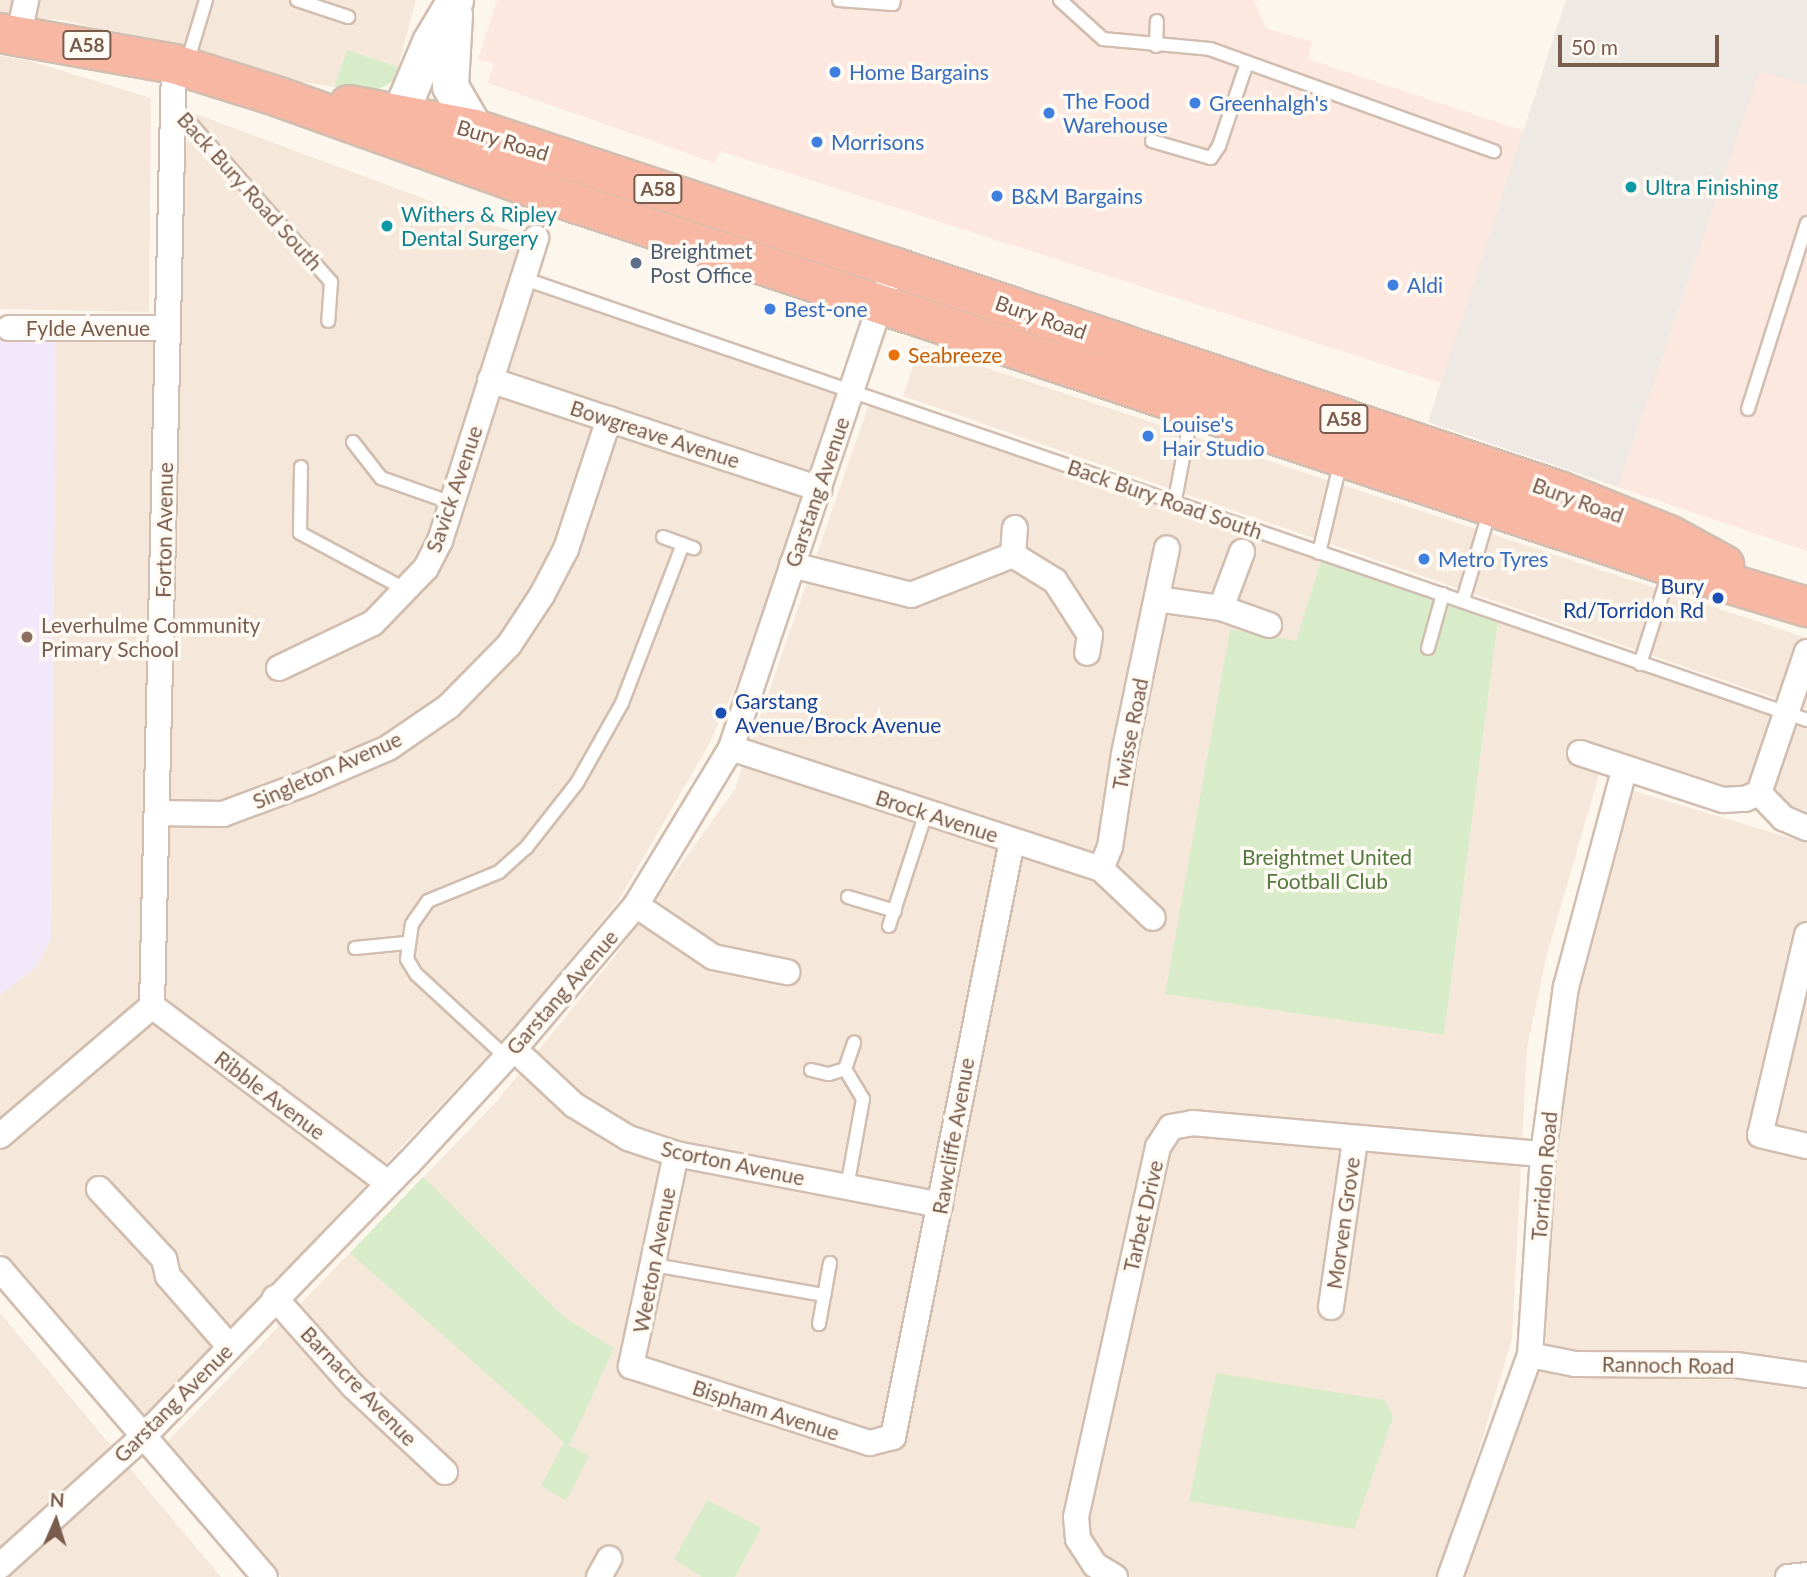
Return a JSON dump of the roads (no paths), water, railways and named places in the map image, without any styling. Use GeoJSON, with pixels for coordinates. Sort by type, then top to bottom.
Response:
{"type":"FeatureCollection","features":[{"type":"Feature","properties":{"kind":"highway","name":"Bury Road"},"geometry":{"type":"LineString","coordinates":[[15,22],[176,78],[279,97],[410,131],[881,304],[1671,566],[1795,603]]}},
{"type":"Feature","properties":{"kind":"highway","name":"Bury Road"},"geometry":{"type":"LineString","coordinates":[[410,131],[475,129],[1559,491],[1669,535],[1795,603]]}},
{"type":"Feature","properties":{"kind":"street"},"geometry":{"type":"LineString","coordinates":[[456,0],[450,86],[475,129]]}},
{"type":"Feature","properties":{"kind":"street"},"geometry":{"type":"LineString","coordinates":[[410,131],[456,0]]}},
{"type":"Feature","properties":{"kind":"street","name":"Forton Avenue"},"geometry":{"type":"LineString","coordinates":[[152,1006],[176,78]]}},
{"type":"Feature","properties":{"kind":"street","name":"Savick Avenue"},"geometry":{"type":"LineString","coordinates":[[279,668],[373,623],[408,592],[440,541],[536,238]]}},
{"type":"Feature","properties":{"kind":"street","name":"Garstang Avenue"},"geometry":{"type":"LineString","coordinates":[[0,1566],[144,1436],[388,1183],[510,1053],[635,905],[731,748],[893,267]]}},
{"type":"Feature","properties":{"kind":"street","name":"Fylde Avenue"},"geometry":{"type":"LineString","coordinates":[[9,328],[168,328]]}},
{"type":"Feature","properties":{"kind":"street","name":"Bowgreave Avenue"},"geometry":{"type":"LineString","coordinates":[[490,380],[819,489]]}},
{"type":"Feature","properties":{"kind":"street","name":"Singleton Avenue"},"geometry":{"type":"LineString","coordinates":[[158,813],[223,814],[309,782],[388,748],[457,698],[509,645],[542,595],[566,549],[609,419]]}},
{"type":"Feature","properties":{"kind":"street"},"geometry":{"type":"LineString","coordinates":[[1013,555],[1015,528]]}},
{"type":"Feature","properties":{"kind":"street","name":"Twisse Road"},"geometry":{"type":"LineString","coordinates":[[1101,869],[1110,847],[1167,548]]}},
{"type":"Feature","properties":{"kind":"street"},"geometry":{"type":"LineString","coordinates":[[1221,608],[1242,552]]}},
{"type":"Feature","properties":{"kind":"street"},"geometry":{"type":"LineString","coordinates":[[792,565],[912,595],[1013,555]]}},
{"type":"Feature","properties":{"kind":"street"},"geometry":{"type":"LineString","coordinates":[[1013,555],[1055,581],[1096,643]]}},
{"type":"Feature","properties":{"kind":"street"},"geometry":{"type":"LineString","coordinates":[[1157,599],[1221,608],[1269,625]]}},
{"type":"Feature","properties":{"kind":"street"},"geometry":{"type":"LineString","coordinates":[[1759,793],[1797,717],[1807,652]]}},
{"type":"Feature","properties":{"kind":"street","name":"Brock Avenue"},"geometry":{"type":"LineString","coordinates":[[731,748],[1101,869],[1141,892],[1153,918]]}},
{"type":"Feature","properties":{"kind":"street"},"geometry":{"type":"LineString","coordinates":[[1580,753],[1624,770],[1723,800],[1759,793]]}},
{"type":"Feature","properties":{"kind":"street","name":"Torridon Road"},"geometry":{"type":"LineString","coordinates":[[1450,1577],[1530,1355],[1543,1154],[1566,987],[1624,770]]}},
{"type":"Feature","properties":{"kind":"street"},"geometry":{"type":"LineString","coordinates":[[1759,793],[1783,818],[1807,828]]}},
{"type":"Feature","properties":{"kind":"street","name":"Rawcliffe Avenue"},"geometry":{"type":"LineString","coordinates":[[896,1431],[1012,841]]}},
{"type":"Feature","properties":{"kind":"street"},"geometry":{"type":"LineString","coordinates":[[635,905],[713,957],[787,972]]}},
{"type":"Feature","properties":{"kind":"street"},"geometry":{"type":"LineString","coordinates":[[1807,935],[1760,1135],[1807,1146]]}},
{"type":"Feature","properties":{"kind":"street"},"geometry":{"type":"LineString","coordinates":[[0,1136],[152,1006]]}},
{"type":"Feature","properties":{"kind":"street","name":"Ribble Avenue"},"geometry":{"type":"LineString","coordinates":[[152,1006],[388,1183]]}},
{"type":"Feature","properties":{"kind":"street","name":"Scorton Avenue"},"geometry":{"type":"LineString","coordinates":[[510,1053],[574,1105],[628,1138],[676,1154],[940,1205]]}},
{"type":"Feature","properties":{"kind":"street","name":"Tarbet Drive"},"geometry":{"type":"LineString","coordinates":[[1115,1577],[1095,1564],[1078,1539],[1076,1517],[1163,1137],[1171,1127],[1193,1123],[1354,1140],[1543,1154]]}},
{"type":"Feature","properties":{"kind":"street","name":"Morven Grove"},"geometry":{"type":"LineString","coordinates":[[1331,1307],[1354,1140]]}},
{"type":"Feature","properties":{"kind":"street","name":"Weeton Avenue"},"geometry":{"type":"LineString","coordinates":[[631,1366],[676,1154]]}},
{"type":"Feature","properties":{"kind":"street"},"geometry":{"type":"LineString","coordinates":[[99,1189],[164,1259],[168,1276],[229,1346]]}},
{"type":"Feature","properties":{"kind":"street"},"geometry":{"type":"LineString","coordinates":[[0,1269],[265,1577]]}},
{"type":"Feature","properties":{"kind":"street","name":"Barnacre Avenue"},"geometry":{"type":"LineString","coordinates":[[275,1298],[353,1386],[445,1472]]}},
{"type":"Feature","properties":{"kind":"street","name":"Rannoch Road"},"geometry":{"type":"LineString","coordinates":[[1530,1355],[1575,1364],[1736,1365],[1807,1375]]}},
{"type":"Feature","properties":{"kind":"street","name":"Bispham Avenue"},"geometry":{"type":"LineString","coordinates":[[631,1366],[870,1443],[886,1442],[896,1431]]}},
{"type":"Feature","properties":{"kind":"street"},"geometry":{"type":"LineString","coordinates":[[1788,1577],[1807,1575]]}},
{"type":"Feature","properties":{"kind":"lane"},"geometry":{"type":"LineString","coordinates":[[176,78],[206,0]]}},
{"type":"Feature","properties":{"kind":"lane"},"geometry":{"type":"LineString","coordinates":[[297,0],[348,17]]}},
{"type":"Feature","properties":{"kind":"lane"},"geometry":{"type":"LineString","coordinates":[[843,0],[893,4],[894,0]]}},
{"type":"Feature","properties":{"kind":"lane"},"geometry":{"type":"LineString","coordinates":[[1060,0],[1103,39],[1210,49],[1494,151]]}},
{"type":"Feature","properties":{"kind":"lane"},"geometry":{"type":"LineString","coordinates":[[1077,0],[1077,14]]}},
{"type":"Feature","properties":{"kind":"lane"},"geometry":{"type":"LineString","coordinates":[[1156,46],[1157,21]]}},
{"type":"Feature","properties":{"kind":"lane"},"geometry":{"type":"LineString","coordinates":[[1152,141],[1211,158],[1219,146],[1247,63]]}},
{"type":"Feature","properties":{"kind":"lane","name":"Back Bury Road South"},"geometry":{"type":"LineString","coordinates":[[176,78],[331,282],[328,321]]}},
{"type":"Feature","properties":{"kind":"lane"},"geometry":{"type":"LineString","coordinates":[[1748,410],[1807,223]]}},
{"type":"Feature","properties":{"kind":"lane","name":"Back Bury Road South"},"geometry":{"type":"LineString","coordinates":[[523,278],[852,389],[1174,505],[1463,600],[1797,717]]}},
{"type":"Feature","properties":{"kind":"lane"},"geometry":{"type":"LineString","coordinates":[[1174,505],[1193,407]]}},
{"type":"Feature","properties":{"kind":"lane"},"geometry":{"type":"LineString","coordinates":[[353,442],[382,478],[452,503]]}},
{"type":"Feature","properties":{"kind":"lane"},"geometry":{"type":"LineString","coordinates":[[1319,553],[1341,456]]}},
{"type":"Feature","properties":{"kind":"lane"},"geometry":{"type":"LineString","coordinates":[[301,467],[300,533],[408,592]]}},
{"type":"Feature","properties":{"kind":"lane"},"geometry":{"type":"LineString","coordinates":[[1463,600],[1492,506]]}},
{"type":"Feature","properties":{"kind":"lane"},"geometry":{"type":"LineString","coordinates":[[510,1053],[416,974],[407,959],[406,943],[412,924],[428,901],[499,872],[526,848],[602,742],[622,703],[688,546],[663,537]]}},
{"type":"Feature","properties":{"kind":"lane"},"geometry":{"type":"LineString","coordinates":[[1640,664],[1671,566]]}},
{"type":"Feature","properties":{"kind":"lane"},"geometry":{"type":"LineString","coordinates":[[1428,648],[1443,594]]}},
{"type":"Feature","properties":{"kind":"lane"},"geometry":{"type":"LineString","coordinates":[[889,926],[926,813]]}},
{"type":"Feature","properties":{"kind":"lane"},"geometry":{"type":"LineString","coordinates":[[848,897],[895,911]]}},
{"type":"Feature","properties":{"kind":"lane"},"geometry":{"type":"LineString","coordinates":[[355,948],[406,943]]}},
{"type":"Feature","properties":{"kind":"lane"},"geometry":{"type":"LineString","coordinates":[[845,1069],[854,1043]]}},
{"type":"Feature","properties":{"kind":"lane"},"geometry":{"type":"LineString","coordinates":[[811,1070],[829,1074],[845,1069]]}},
{"type":"Feature","properties":{"kind":"lane"},"geometry":{"type":"LineString","coordinates":[[845,1069],[863,1099],[847,1187]]}},
{"type":"Feature","properties":{"kind":"lane"},"geometry":{"type":"LineString","coordinates":[[819,1324],[830,1263]]}},
{"type":"Feature","properties":{"kind":"lane"},"geometry":{"type":"LineString","coordinates":[[654,1265],[824,1295]]}},
{"type":"Feature","properties":{"kind":"place","name":"Home Bargains"},"geometry":{"type":"Point","coordinates":[835,72]}},
{"type":"Feature","properties":{"kind":"place","name":"Greenhalgh's"},"geometry":{"type":"Point","coordinates":[1195,103]}},
{"type":"Feature","properties":{"kind":"place","name":"The Food Warehouse"},"geometry":{"type":"Point","coordinates":[1049,113]}},
{"type":"Feature","properties":{"kind":"place","name":"Morrisons"},"geometry":{"type":"Point","coordinates":[817,142]}},
{"type":"Feature","properties":{"kind":"place","name":"Ultra Finishing"},"geometry":{"type":"Point","coordinates":[1631,187]}},
{"type":"Feature","properties":{"kind":"place","name":"B&M Bargains"},"geometry":{"type":"Point","coordinates":[997,196]}},
{"type":"Feature","properties":{"kind":"place","name":"Withers & Ripley Dental Surgery"},"geometry":{"type":"Point","coordinates":[387,226]}},
{"type":"Feature","properties":{"kind":"place","name":"Breightmet Post Office"},"geometry":{"type":"Point","coordinates":[636,263]}},
{"type":"Feature","properties":{"kind":"place","name":"Aldi"},"geometry":{"type":"Point","coordinates":[1393,285]}},
{"type":"Feature","properties":{"kind":"place","name":"Best-one"},"geometry":{"type":"Point","coordinates":[770,309]}},
{"type":"Feature","properties":{"kind":"place","name":"Seabreeze"},"geometry":{"type":"Point","coordinates":[894,355]}},
{"type":"Feature","properties":{"kind":"place","name":"Louise's Hair Studio"},"geometry":{"type":"Point","coordinates":[1148,436]}},
{"type":"Feature","properties":{"kind":"place","name":"Metro Tyres"},"geometry":{"type":"Point","coordinates":[1424,559]}},
{"type":"Feature","properties":{"kind":"place","name":"Bury Rd/Torridon Rd"},"geometry":{"type":"Point","coordinates":[1718,598]}},
{"type":"Feature","properties":{"kind":"place","name":"Leverhulme Community Primary School"},"geometry":{"type":"Point","coordinates":[27,637]}},
{"type":"Feature","properties":{"kind":"place","name":"Garstang Avenue/Brock Avenue"},"geometry":{"type":"Point","coordinates":[721,713]}},
{"type":"Feature","properties":{"kind":"park label","name":"Breightmet United Football Club"},"geometry":{"type":"Point","coordinates":[1327,869]}}]}
